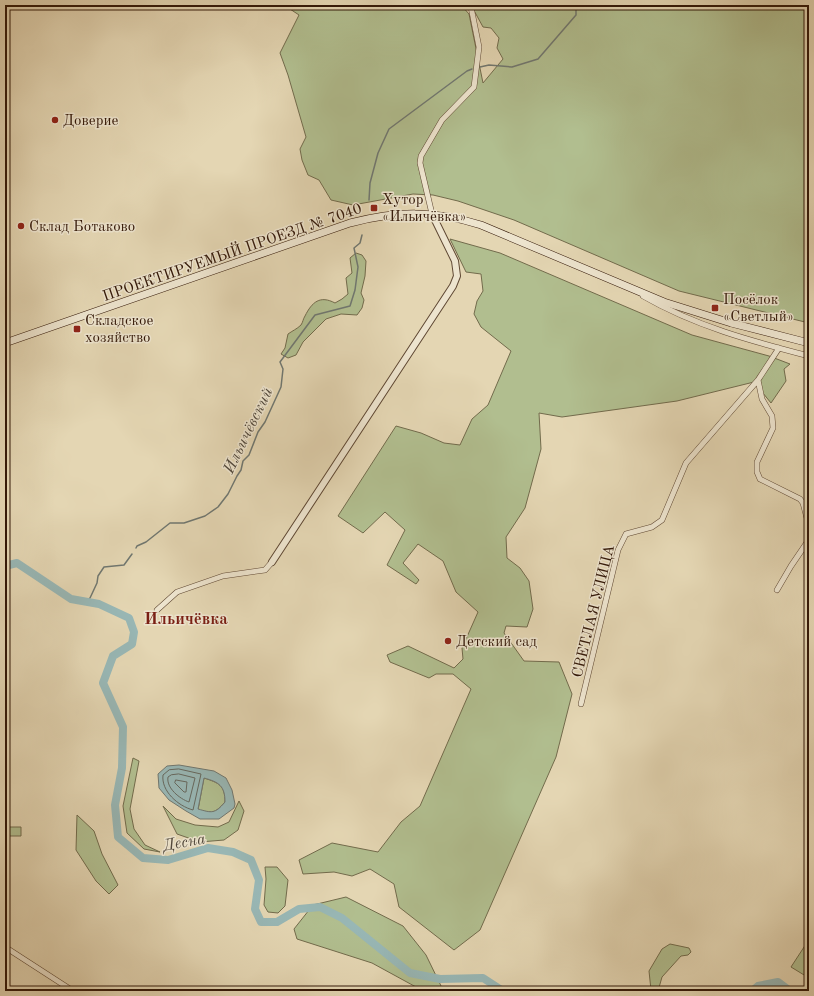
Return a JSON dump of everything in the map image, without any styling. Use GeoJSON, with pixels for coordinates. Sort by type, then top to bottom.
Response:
{"type":"FeatureCollection","features":[{"type":"Feature","properties":{"kind":"main road","name":"ПРОЕКТИРУЕМЫЙ ПРОЕЗД № 7040"},"geometry":{"type":"LineString","coordinates":[[5,343],[350,223],[373,217],[397,214],[432,214],[462,219],[481,225],[632,289],[695,313],[809,343]]}},
{"type":"Feature","properties":{"kind":"street"},"geometry":{"type":"LineString","coordinates":[[157,610],[177,592],[224,576],[265,570],[272,562],[453,286],[457,276],[457,268],[432,214],[420,163],[421,156],[442,120],[474,86],[479,47],[471,7],[472,5]]}},
{"type":"Feature","properties":{"kind":"street"},"geometry":{"type":"LineString","coordinates":[[632,289],[672,312],[705,326],[743,339],[809,356]]}},
{"type":"Feature","properties":{"kind":"street","name":"СВЕТЛАЯ УЛИЦА"},"geometry":{"type":"LineString","coordinates":[[581,704],[618,550],[626,534],[652,527],[662,520],[686,463],[758,380],[779,348]]}},
{"type":"Feature","properties":{"kind":"street"},"geometry":{"type":"LineString","coordinates":[[758,380],[762,399],[772,416],[773,428],[757,462],[757,472],[760,479],[800,499],[803,503],[809,526]]}},
{"type":"Feature","properties":{"kind":"street"},"geometry":{"type":"LineString","coordinates":[[777,590],[808,541],[809,535]]}},
{"type":"Feature","properties":{"kind":"street"},"geometry":{"type":"LineString","coordinates":[[5,947],[73,991]]}},
{"type":"Feature","properties":{"kind":"green space"},"geometry":{"type":"Polygon","coordinates":[[[284,5],[461,5],[469,14],[483,83],[503,59],[497,48],[499,38],[491,28],[483,27],[471,5],[809,5],[809,323],[679,291],[514,220],[458,201],[433,195],[413,194],[353,205],[331,200],[319,180],[308,175],[302,160],[300,149],[306,137],[280,53],[299,15],[284,5]]]}},
{"type":"Feature","properties":{"kind":"green space"},"geometry":{"type":"Polygon","coordinates":[[[450,239],[500,253],[692,335],[769,356],[790,364],[784,369],[786,381],[771,403],[754,382],[677,401],[562,417],[539,413],[541,449],[525,508],[506,537],[507,558],[520,568],[529,581],[533,609],[527,627],[506,626],[504,633],[524,661],[559,662],[572,694],[556,757],[480,930],[454,950],[399,907],[394,884],[370,869],[352,876],[334,872],[303,874],[299,860],[332,843],[378,852],[401,822],[420,806],[471,689],[453,674],[436,674],[429,678],[390,662],[387,655],[408,646],[454,668],[463,659],[462,648],[478,612],[456,592],[443,561],[418,544],[403,563],[419,580],[416,584],[387,565],[405,530],[385,512],[363,533],[338,516],[396,426],[421,433],[444,443],[460,445],[472,419],[488,405],[511,351],[481,327],[474,314],[477,301],[483,291],[481,274],[466,272],[450,239]]]}},
{"type":"Feature","properties":{"kind":"green space"},"geometry":{"type":"Polygon","coordinates":[[[356,253],[362,255],[366,261],[365,276],[361,293],[364,300],[362,308],[357,315],[341,314],[326,319],[303,342],[296,355],[288,358],[281,354],[285,348],[288,334],[301,325],[308,311],[317,301],[325,300],[335,303],[348,294],[346,278],[352,273],[350,258],[356,253]]]}},
{"type":"Feature","properties":{"kind":"green space"},"geometry":{"type":"Polygon","coordinates":[[[133,758],[139,761],[130,809],[134,829],[145,845],[160,852],[144,849],[127,833],[123,806],[133,758]]]}},
{"type":"Feature","properties":{"kind":"green space"},"geometry":{"type":"Polygon","coordinates":[[[204,778],[217,783],[224,792],[225,802],[213,812],[198,810],[204,778]]]}},
{"type":"Feature","properties":{"kind":"green space"},"geometry":{"type":"Polygon","coordinates":[[[239,801],[244,811],[238,830],[224,840],[200,842],[177,834],[163,806],[176,819],[195,825],[218,827],[229,822],[239,801]]]}},
{"type":"Feature","properties":{"kind":"green space"},"geometry":{"type":"Polygon","coordinates":[[[77,815],[94,831],[102,854],[118,885],[109,894],[96,881],[76,850],[77,815]]]}},
{"type":"Feature","properties":{"kind":"green space"},"geometry":{"type":"Polygon","coordinates":[[[9,827],[21,827],[21,836],[9,836],[9,827]]]}},
{"type":"Feature","properties":{"kind":"green space"},"geometry":{"type":"Polygon","coordinates":[[[265,867],[277,867],[288,880],[285,906],[278,913],[268,912],[264,905],[266,879],[265,867]]]}},
{"type":"Feature","properties":{"kind":"green space"},"geometry":{"type":"Polygon","coordinates":[[[346,897],[403,926],[426,955],[443,990],[416,987],[372,963],[297,939],[294,929],[313,905],[346,897]]]}},
{"type":"Feature","properties":{"kind":"green space"},"geometry":{"type":"Polygon","coordinates":[[[809,943],[809,978],[791,967],[806,944],[809,943]]]}},
{"type":"Feature","properties":{"kind":"green space"},"geometry":{"type":"Polygon","coordinates":[[[670,944],[689,948],[691,952],[688,955],[681,956],[662,977],[658,991],[651,990],[649,971],[662,949],[670,944]]]}},
{"type":"Feature","properties":{"kind":"water"},"geometry":{"type":"Polygon","coordinates":[[[179,765],[214,771],[226,778],[232,790],[235,804],[234,808],[219,819],[200,819],[186,811],[169,800],[159,788],[158,774],[167,766],[179,765]],[[204,778],[198,809],[213,812],[219,809],[225,802],[225,797],[222,788],[217,783],[204,778]]]}},
{"type":"Feature","properties":{"kind":"waterway"},"geometry":{"type":"LineString","coordinates":[[480,67],[489,65],[512,67],[538,59],[576,15],[576,5]]}},
{"type":"Feature","properties":{"kind":"waterway"},"geometry":{"type":"LineString","coordinates":[[369,200],[370,183],[378,153],[389,129],[467,71],[472,69]]}},
{"type":"Feature","properties":{"kind":"waterway","name":"Ильичёвский"},"geometry":{"type":"LineString","coordinates":[[136,548],[170,523],[184,523],[205,516],[218,507],[228,494],[241,470],[243,461],[249,455],[258,432],[265,422],[281,387],[283,369],[280,362],[315,315],[350,306],[355,290],[358,267],[354,248],[360,243],[362,235]]}},
{"type":"Feature","properties":{"kind":"waterway"},"geometry":{"type":"LineString","coordinates":[[84,602],[90,598],[97,583],[98,576],[104,567],[124,565],[132,554]]}},
{"type":"Feature","properties":{"kind":"waterway","name":"Десна"},"geometry":{"type":"LineString","coordinates":[[5,566],[17,563],[71,599],[99,604],[129,618],[134,632],[132,644],[113,656],[103,683],[123,727],[122,768],[115,805],[118,837],[143,858],[168,860],[208,848],[233,852],[251,860],[259,880],[255,909],[261,922],[277,922],[299,909],[320,907],[342,918],[410,973],[440,979],[483,978],[503,991]]}},
{"type":"Feature","properties":{"kind":"waterway","name":"Десна"},"geometry":{"type":"LineString","coordinates":[[752,991],[758,986],[778,982],[790,991]]}},
{"type":"Feature","properties":{"kind":"waterway"},"geometry":{"type":"LineString","coordinates":[[801,991],[809,982]]}},
{"type":"Feature","properties":{"kind":"place","name":"Доверие"},"geometry":{"type":"Point","coordinates":[55,120]}},
{"type":"Feature","properties":{"kind":"place","name":"Хутор «Ильичёвка»"},"geometry":{"type":"Point","coordinates":[374,208]}},
{"type":"Feature","properties":{"kind":"place","name":"Склад Ботаково"},"geometry":{"type":"Point","coordinates":[21,226]}},
{"type":"Feature","properties":{"kind":"place","name":"Посёлок «Светлый»"},"geometry":{"type":"Point","coordinates":[715,308]}},
{"type":"Feature","properties":{"kind":"place","name":"Складское хозяйство"},"geometry":{"type":"Point","coordinates":[77,329]}},
{"type":"Feature","properties":{"kind":"place","name":"Детский сад"},"geometry":{"type":"Point","coordinates":[448,641]}},
{"type":"Feature","properties":{"kind":"district","name":"Ильичёвка"},"geometry":{"type":"Point","coordinates":[186,618]}}]}
